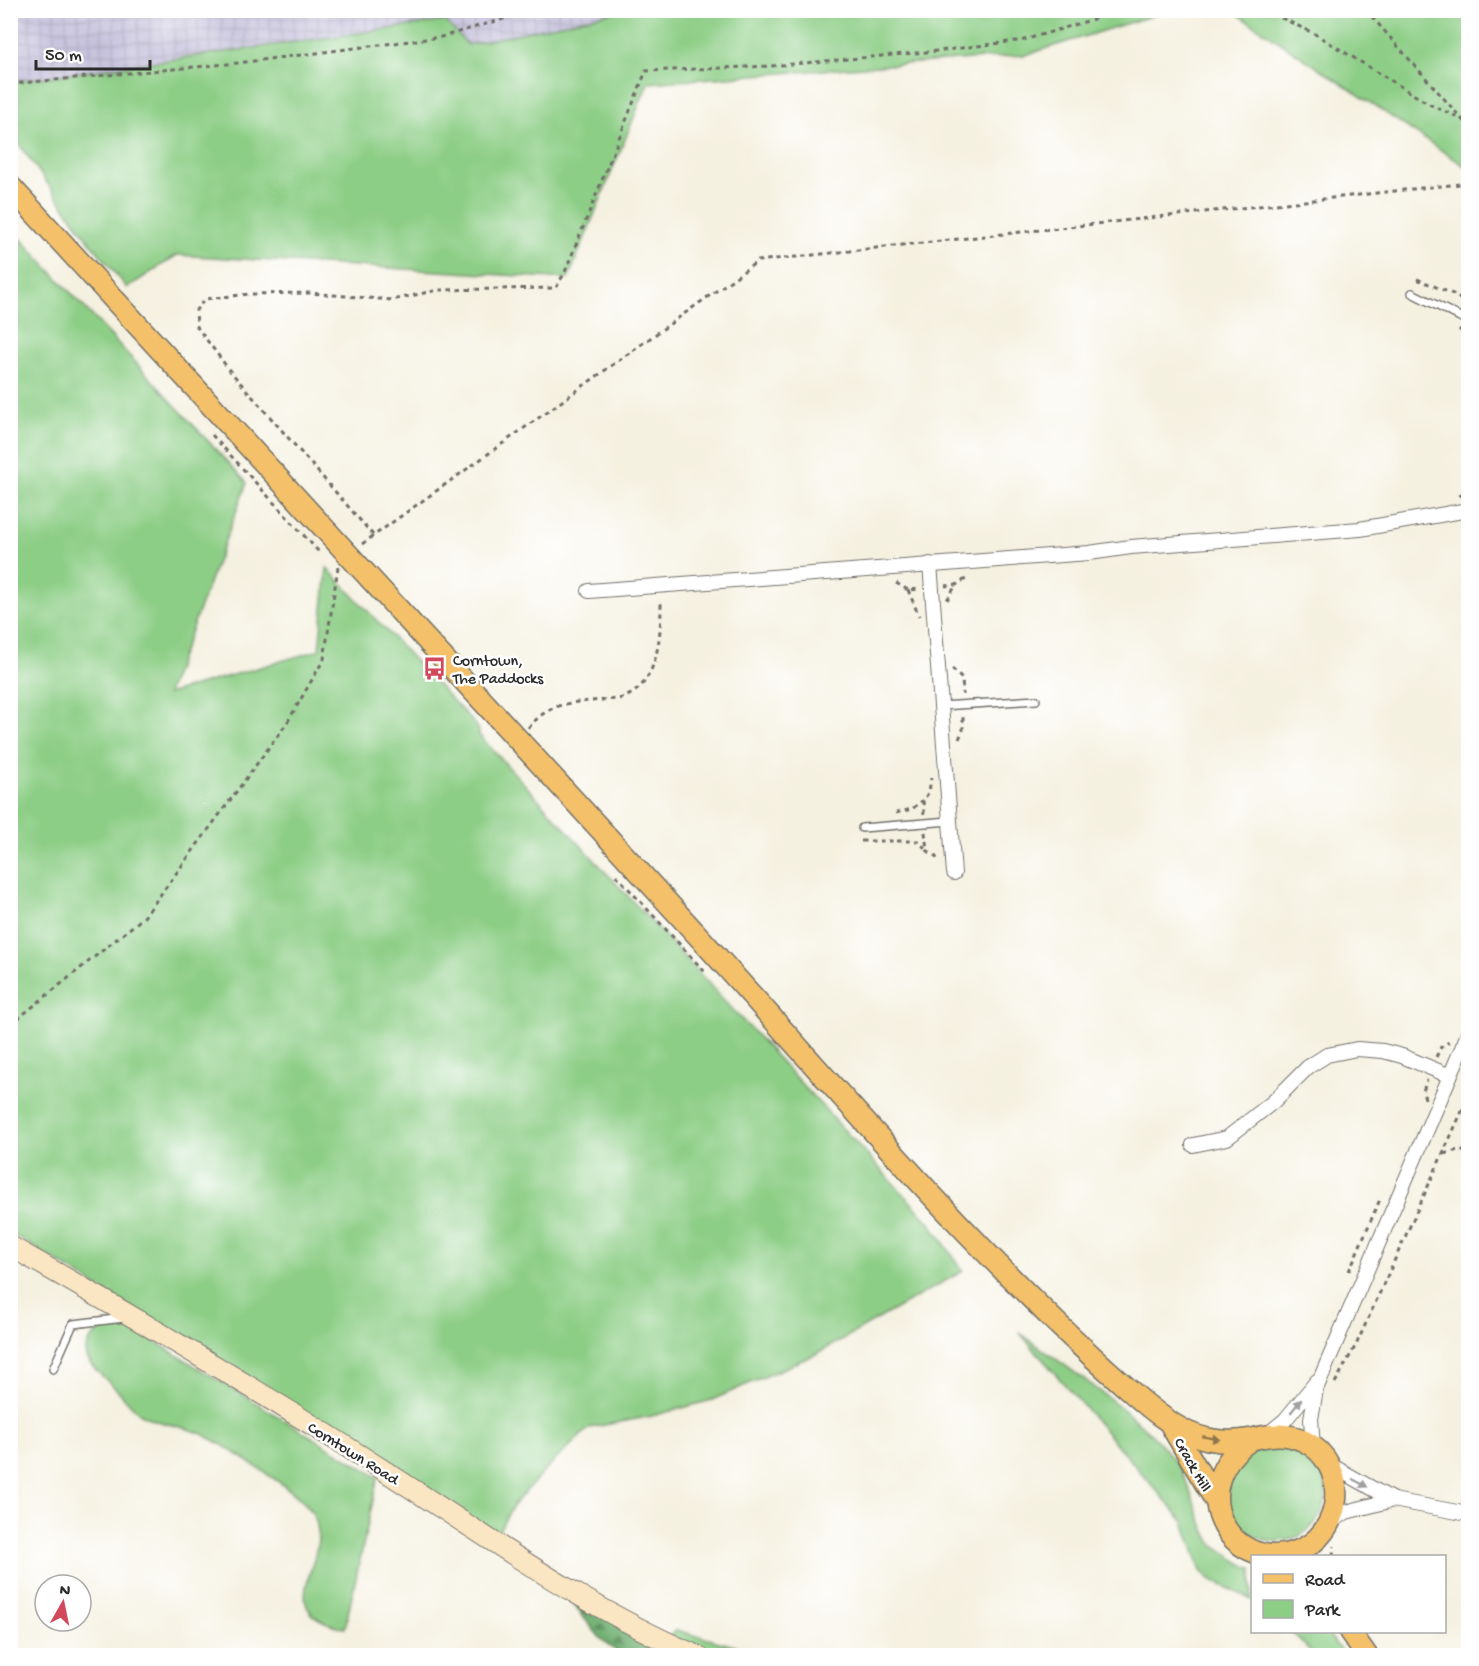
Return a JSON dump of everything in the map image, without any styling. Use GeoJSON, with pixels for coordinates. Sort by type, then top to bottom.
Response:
{"type":"FeatureCollection","features":[{"type":"Feature","properties":{"kind":"main road"},"geometry":{"type":"LineString","coordinates":[[10,186],[683,919],[978,1247],[1081,1347],[1172,1427],[1211,1439],[1299,1438],[1313,1446],[1329,1464],[1337,1494],[1321,1555]]}},
{"type":"Feature","properties":{"kind":"main road","name":"Corntown Road"},"geometry":{"type":"LineString","coordinates":[[10,1245],[382,1469],[504,1549],[602,1609],[660,1640],[698,1656]]}},
{"type":"Feature","properties":{"kind":"main road","name":"Crack Hill"},"geometry":{"type":"LineString","coordinates":[[1172,1427],[1216,1502]]}},
{"type":"Feature","properties":{"kind":"main road"},"geometry":{"type":"LineString","coordinates":[[1260,1437],[1236,1449],[1223,1464],[1217,1482],[1216,1502],[1220,1518],[1236,1539],[1258,1552],[1272,1555]]}},
{"type":"Feature","properties":{"kind":"main road"},"geometry":{"type":"LineString","coordinates":[[1282,1555],[1293,1553],[1310,1545],[1327,1528]]}},
{"type":"Feature","properties":{"kind":"main road"},"geometry":{"type":"LineString","coordinates":[[1351,1633],[1367,1656]]}},
{"type":"Feature","properties":{"kind":"street"},"geometry":{"type":"LineString","coordinates":[[589,591],[1089,553],[1131,547],[1360,529],[1465,508]]}},
{"type":"Feature","properties":{"kind":"street"},"geometry":{"type":"LineString","coordinates":[[930,564],[954,873]]}},
{"type":"Feature","properties":{"kind":"street"},"geometry":{"type":"LineString","coordinates":[[1313,1446],[1311,1419],[1316,1389],[1468,1034]]}},
{"type":"Feature","properties":{"kind":"street"},"geometry":{"type":"LineString","coordinates":[[1193,1145],[1227,1138],[1273,1102],[1308,1068],[1327,1055],[1357,1049],[1383,1051],[1402,1056],[1450,1076]]}},
{"type":"Feature","properties":{"kind":"street"},"geometry":{"type":"LineString","coordinates":[[1260,1437],[1285,1420],[1324,1370]]}},
{"type":"Feature","properties":{"kind":"street"},"geometry":{"type":"LineString","coordinates":[[1329,1464],[1393,1500],[1468,1514]]}},
{"type":"Feature","properties":{"kind":"street"},"geometry":{"type":"LineString","coordinates":[[1327,1528],[1346,1512],[1393,1500]]}},
{"type":"Feature","properties":{"kind":"lane"},"geometry":{"type":"LineString","coordinates":[[1412,293],[1468,321]]}},
{"type":"Feature","properties":{"kind":"lane"},"geometry":{"type":"LineString","coordinates":[[941,706],[1036,700]]}},
{"type":"Feature","properties":{"kind":"lane"},"geometry":{"type":"LineString","coordinates":[[862,828],[950,822]]}},
{"type":"Feature","properties":{"kind":"lane"},"geometry":{"type":"LineString","coordinates":[[53,1369],[73,1324],[133,1317]]}},
{"type":"Feature","properties":{"kind":"path"},"geometry":{"type":"LineString","coordinates":[[10,84],[238,63],[441,37],[535,10]]}},
{"type":"Feature","properties":{"kind":"path"},"geometry":{"type":"LineString","coordinates":[[373,535],[230,371],[197,327],[196,310],[205,299],[249,294],[310,293],[392,300],[438,290],[556,288],[565,272],[646,71],[770,66],[938,51],[1024,40],[1124,10]]}},
{"type":"Feature","properties":{"kind":"path"},"geometry":{"type":"LineString","coordinates":[[1265,10],[1315,33],[1429,104],[1468,122]]}},
{"type":"Feature","properties":{"kind":"path"},"geometry":{"type":"LineString","coordinates":[[1366,10],[1468,126]]}},
{"type":"Feature","properties":{"kind":"path"},"geometry":{"type":"LineString","coordinates":[[10,1025],[144,917],[287,723],[324,658],[336,569],[373,535],[758,261],[1468,183]]}},
{"type":"Feature","properties":{"kind":"path"},"geometry":{"type":"LineString","coordinates":[[1417,279],[1455,295],[1468,305]]}},
{"type":"Feature","properties":{"kind":"path"},"geometry":{"type":"LineString","coordinates":[[908,590],[920,619]]}},
{"type":"Feature","properties":{"kind":"path"},"geometry":{"type":"LineString","coordinates":[[525,732],[542,712],[556,705],[623,698],[641,684],[653,668],[661,622],[661,598]]}},
{"type":"Feature","properties":{"kind":"path"},"geometry":{"type":"LineString","coordinates":[[890,815],[912,809],[923,800],[929,792],[932,774]]}},
{"type":"Feature","properties":{"kind":"path"},"geometry":{"type":"LineString","coordinates":[[923,800],[927,850]]}},
{"type":"Feature","properties":{"kind":"path"},"geometry":{"type":"LineString","coordinates":[[861,841],[918,842],[936,857],[939,866]]}},
{"type":"Feature","properties":{"kind":"path"},"geometry":{"type":"LineString","coordinates":[[1324,1370],[1333,1388],[1357,1343],[1467,1108],[1468,1098]]}},
{"type":"Feature","properties":{"kind":"path"},"geometry":{"type":"LineString","coordinates":[[1444,1154],[1458,1150],[1468,1152]]}},
{"type":"Feature","properties":{"kind":"shaded area"},"geometry":{"type":"Polygon","coordinates":[[[10,11],[619,11],[468,45],[195,55],[11,82],[10,11]]]}},
{"type":"Feature","properties":{"kind":"green space"},"geometry":{"type":"Polygon","coordinates":[[[619,11],[1167,11],[1025,55],[648,83],[568,279],[177,255],[127,288],[86,237],[11,133],[11,82],[445,21],[468,45],[619,11]]]}},
{"type":"Feature","properties":{"kind":"green space"},"geometry":{"type":"Polygon","coordinates":[[[1233,11],[1468,11],[1468,168],[1233,11]]]}},
{"type":"Feature","properties":{"kind":"green space"},"geometry":{"type":"Polygon","coordinates":[[[10,227],[247,483],[167,694],[319,650],[327,568],[477,726],[479,735],[931,1224],[963,1271],[818,1353],[712,1400],[652,1416],[589,1428],[514,1504],[496,1535],[11,1233],[10,227]]]}},
{"type":"Feature","properties":{"kind":"green space"},"geometry":{"type":"Polygon","coordinates":[[[106,1327],[129,1328],[144,1335],[378,1477],[345,1628],[321,1620],[309,1610],[305,1597],[317,1549],[318,1531],[309,1508],[284,1485],[218,1442],[195,1431],[148,1418],[134,1409],[92,1366],[88,1358],[86,1351],[88,1343],[94,1335],[106,1327]]]}},
{"type":"Feature","properties":{"kind":"green space"},"geometry":{"type":"Polygon","coordinates":[[[1019,1332],[1107,1396],[1168,1452],[1181,1471],[1212,1543],[1251,1568],[1251,1600],[1210,1579],[1201,1571],[1184,1522],[1019,1332]]]}},
{"type":"Feature","properties":{"kind":"green space"},"geometry":{"type":"Polygon","coordinates":[[[1277,1443],[1296,1447],[1311,1458],[1322,1473],[1326,1492],[1322,1511],[1311,1526],[1296,1537],[1277,1541],[1258,1537],[1243,1526],[1232,1511],[1228,1492],[1232,1473],[1243,1458],[1258,1447],[1277,1443]]]}},
{"type":"Feature","properties":{"kind":"green space"},"geometry":{"type":"Polygon","coordinates":[[[570,1601],[686,1655],[621,1655],[601,1639],[570,1601]]]}},
{"type":"Feature","properties":{"kind":"green space"},"geometry":{"type":"Polygon","coordinates":[[[676,1630],[767,1655],[714,1655],[670,1637],[676,1630]]]}},
{"type":"Feature","properties":{"kind":"green space"},"geometry":{"type":"Polygon","coordinates":[[[1293,1633],[1328,1633],[1344,1655],[1314,1655],[1293,1633]]]}},
{"type":"Feature","properties":{"kind":"place","name":"Corntown, The Paddocks"},"geometry":{"type":"Point","coordinates":[435,668]}}]}
